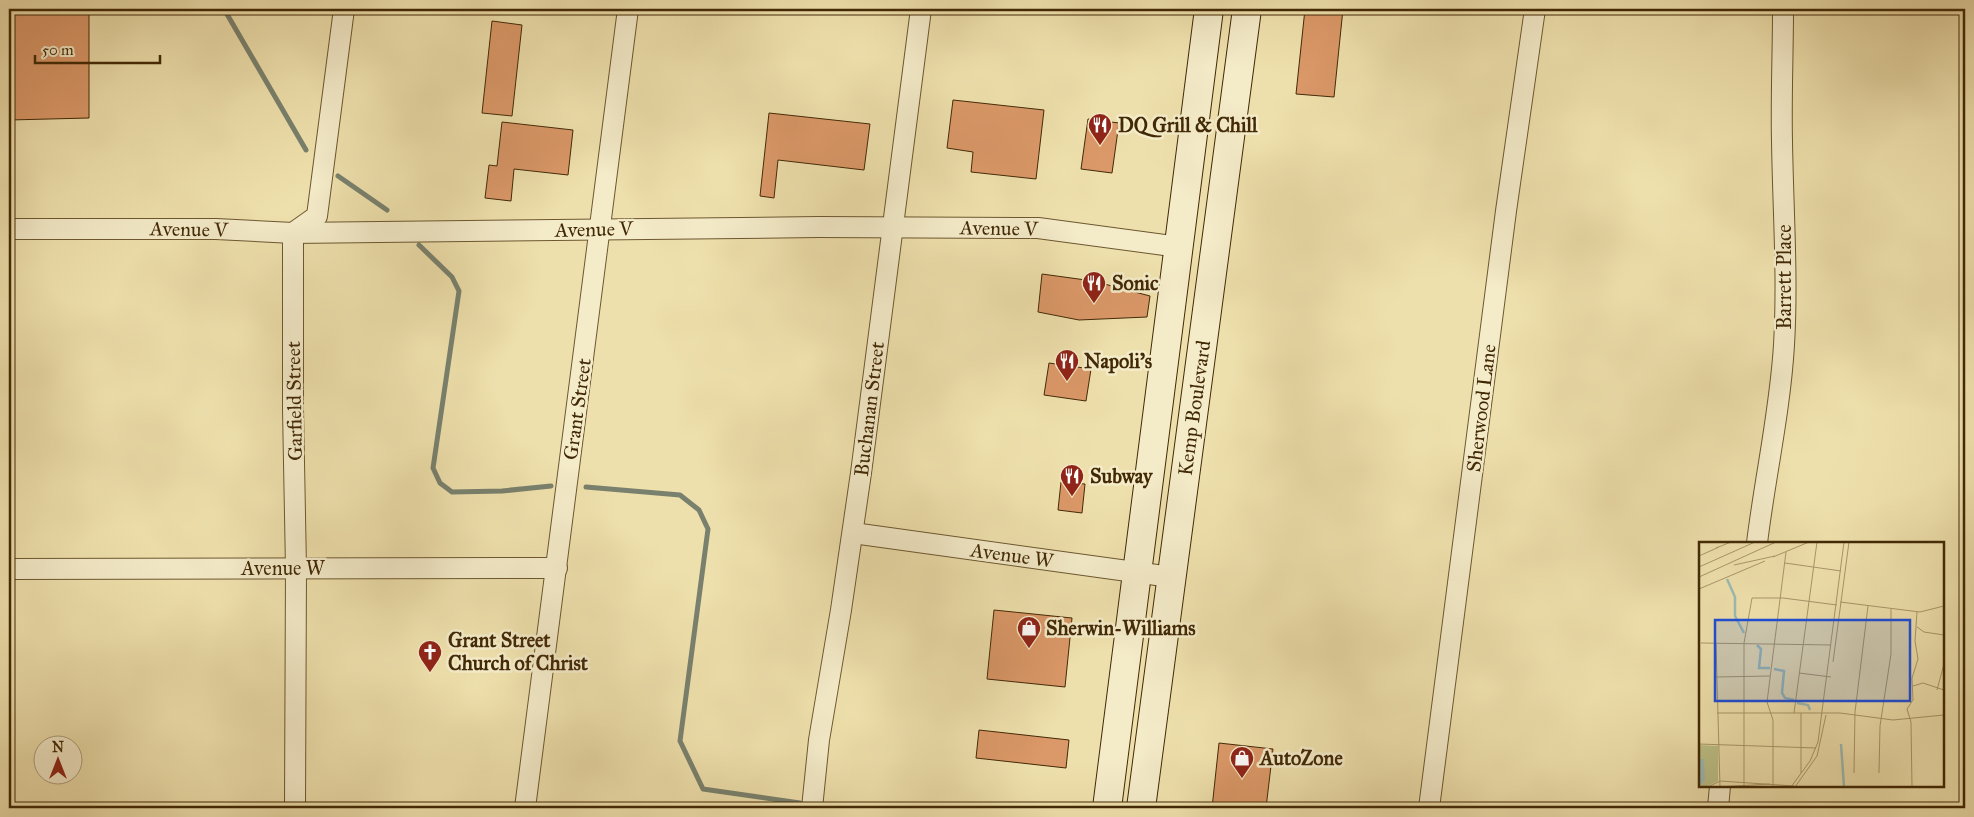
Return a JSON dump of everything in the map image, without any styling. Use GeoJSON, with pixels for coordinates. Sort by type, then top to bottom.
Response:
{"type":"FeatureCollection","features":[{"type":"Feature","properties":{"kind":"main road","name":"Kemp Boulevard"},"geometry":{"type":"LineString","coordinates":[[1107,808],[1209,9]]}},
{"type":"Feature","properties":{"kind":"main road","name":"Kemp Boulevard"},"geometry":{"type":"LineString","coordinates":[[1140,808],[1247,9]]}},
{"type":"Feature","properties":{"kind":"main road"},"geometry":{"type":"LineString","coordinates":[[1179,247],[1214,254]]}},
{"type":"Feature","properties":{"kind":"street"},"geometry":{"type":"LineString","coordinates":[[293,234],[317,216],[344,9]]}},
{"type":"Feature","properties":{"kind":"street","name":"Grant Street"},"geometry":{"type":"LineString","coordinates":[[525,808],[628,9]]}},
{"type":"Feature","properties":{"kind":"street","name":"Buchanan Street"},"geometry":{"type":"LineString","coordinates":[[812,808],[819,740],[853,533],[921,9]]}},
{"type":"Feature","properties":{"kind":"street","name":"Sherwood Lane"},"geometry":{"type":"LineString","coordinates":[[1429,808],[1506,211],[1535,9]]}},
{"type":"Feature","properties":{"kind":"street","name":"Barrett Place"},"geometry":{"type":"LineString","coordinates":[[1757,542],[1764,484],[1777,413],[1784,345],[1786,269],[1782,139],[1783,9]]}},
{"type":"Feature","properties":{"kind":"street","name":"Avenue V"},"geometry":{"type":"LineString","coordinates":[[9,229],[216,229],[293,234],[599,228],[1038,228],[1179,247]]}},
{"type":"Feature","properties":{"kind":"street","name":"Garfield Street"},"geometry":{"type":"LineString","coordinates":[[293,234],[296,808]]}},
{"type":"Feature","properties":{"kind":"street","name":"Avenue W"},"geometry":{"type":"LineString","coordinates":[[853,533],[1171,577]]}},
{"type":"Feature","properties":{"kind":"street"},"geometry":{"type":"LineString","coordinates":[[9,567],[9,578]]}},
{"type":"Feature","properties":{"kind":"street","name":"Avenue W"},"geometry":{"type":"LineString","coordinates":[[9,567],[557,568]]}},
{"type":"Feature","properties":{"kind":"street"},"geometry":{"type":"LineString","coordinates":[[1718,808],[1720,787]]}},
{"type":"Feature","properties":{"kind":"building"},"geometry":{"type":"Polygon","coordinates":[[[9,9],[89,9],[89,118],[9,120],[9,9]]]}},
{"type":"Feature","properties":{"kind":"building"},"geometry":{"type":"Polygon","coordinates":[[[1305,9],[1343,9],[1334,97],[1296,94],[1305,9]]]}},
{"type":"Feature","properties":{"kind":"building"},"geometry":{"type":"Polygon","coordinates":[[[492,21],[522,25],[512,116],[482,113],[492,21]]]}},
{"type":"Feature","properties":{"kind":"building"},"geometry":{"type":"Polygon","coordinates":[[[953,100],[1044,110],[1036,179],[971,172],[973,152],[947,148],[953,100]]]}},
{"type":"Feature","properties":{"kind":"building"},"geometry":{"type":"Polygon","coordinates":[[[769,113],[870,124],[864,170],[778,160],[774,198],[760,196],[769,113]]]}},
{"type":"Feature","properties":{"kind":"building","name":"DQ Grill & Chill"},"geometry":{"type":"Polygon","coordinates":[[[1088,119],[1119,123],[1112,173],[1081,169],[1088,119]]]}},
{"type":"Feature","properties":{"kind":"building"},"geometry":{"type":"Polygon","coordinates":[[[502,122],[573,130],[568,175],[514,169],[511,201],[485,198],[489,165],[497,166],[502,122]]]}},
{"type":"Feature","properties":{"kind":"building","name":"Sonic"},"geometry":{"type":"Polygon","coordinates":[[[1042,274],[1093,281],[1150,296],[1147,317],[1079,320],[1038,312],[1042,274]]]}},
{"type":"Feature","properties":{"kind":"building","name":"Napoli's"},"geometry":{"type":"Polygon","coordinates":[[[1049,363],[1091,369],[1086,401],[1044,395],[1049,363]]]}},
{"type":"Feature","properties":{"kind":"building","name":"Subway"},"geometry":{"type":"Polygon","coordinates":[[[1061,482],[1085,484],[1082,513],[1058,510],[1061,482]]]}},
{"type":"Feature","properties":{"kind":"building","name":"Sherwin-Williams"},"geometry":{"type":"Polygon","coordinates":[[[994,610],[1072,618],[1065,687],[987,679],[994,610]]]}},
{"type":"Feature","properties":{"kind":"building"},"geometry":{"type":"Polygon","coordinates":[[[979,730],[1069,740],[1066,768],[976,758],[979,730]]]}},
{"type":"Feature","properties":{"kind":"building","name":"AutoZone"},"geometry":{"type":"Polygon","coordinates":[[[1219,743],[1273,749],[1266,808],[1212,808],[1219,743]]]}},
{"type":"Feature","properties":{"kind":"waterway"},"geometry":{"type":"LineString","coordinates":[[224,9],[306,150]]}},
{"type":"Feature","properties":{"kind":"waterway"},"geometry":{"type":"LineString","coordinates":[[338,176],[387,210]]}},
{"type":"Feature","properties":{"kind":"waterway"},"geometry":{"type":"LineString","coordinates":[[419,245],[452,277],[459,291],[433,468],[440,483],[452,492],[502,491],[551,486]]}},
{"type":"Feature","properties":{"kind":"waterway"},"geometry":{"type":"LineString","coordinates":[[586,487],[680,495],[699,510],[708,529],[680,741],[703,789],[800,803]]}},
{"type":"Feature","properties":{"kind":"place","name":"DQ Grill & Chill"},"geometry":{"type":"Point","coordinates":[1100,146]}},
{"type":"Feature","properties":{"kind":"place","name":"Sonic"},"geometry":{"type":"Point","coordinates":[1094,304]}},
{"type":"Feature","properties":{"kind":"place","name":"Napoli's"},"geometry":{"type":"Point","coordinates":[1067,382]}},
{"type":"Feature","properties":{"kind":"place","name":"Subway"},"geometry":{"type":"Point","coordinates":[1072,497]}},
{"type":"Feature","properties":{"kind":"place","name":"Sherwin-Williams"},"geometry":{"type":"Point","coordinates":[1029,649]}},
{"type":"Feature","properties":{"kind":"place","name":"Grant Street Church of Christ"},"geometry":{"type":"Point","coordinates":[430,673]}},
{"type":"Feature","properties":{"kind":"place","name":"AutoZone"},"geometry":{"type":"Point","coordinates":[1242,779]}}]}
